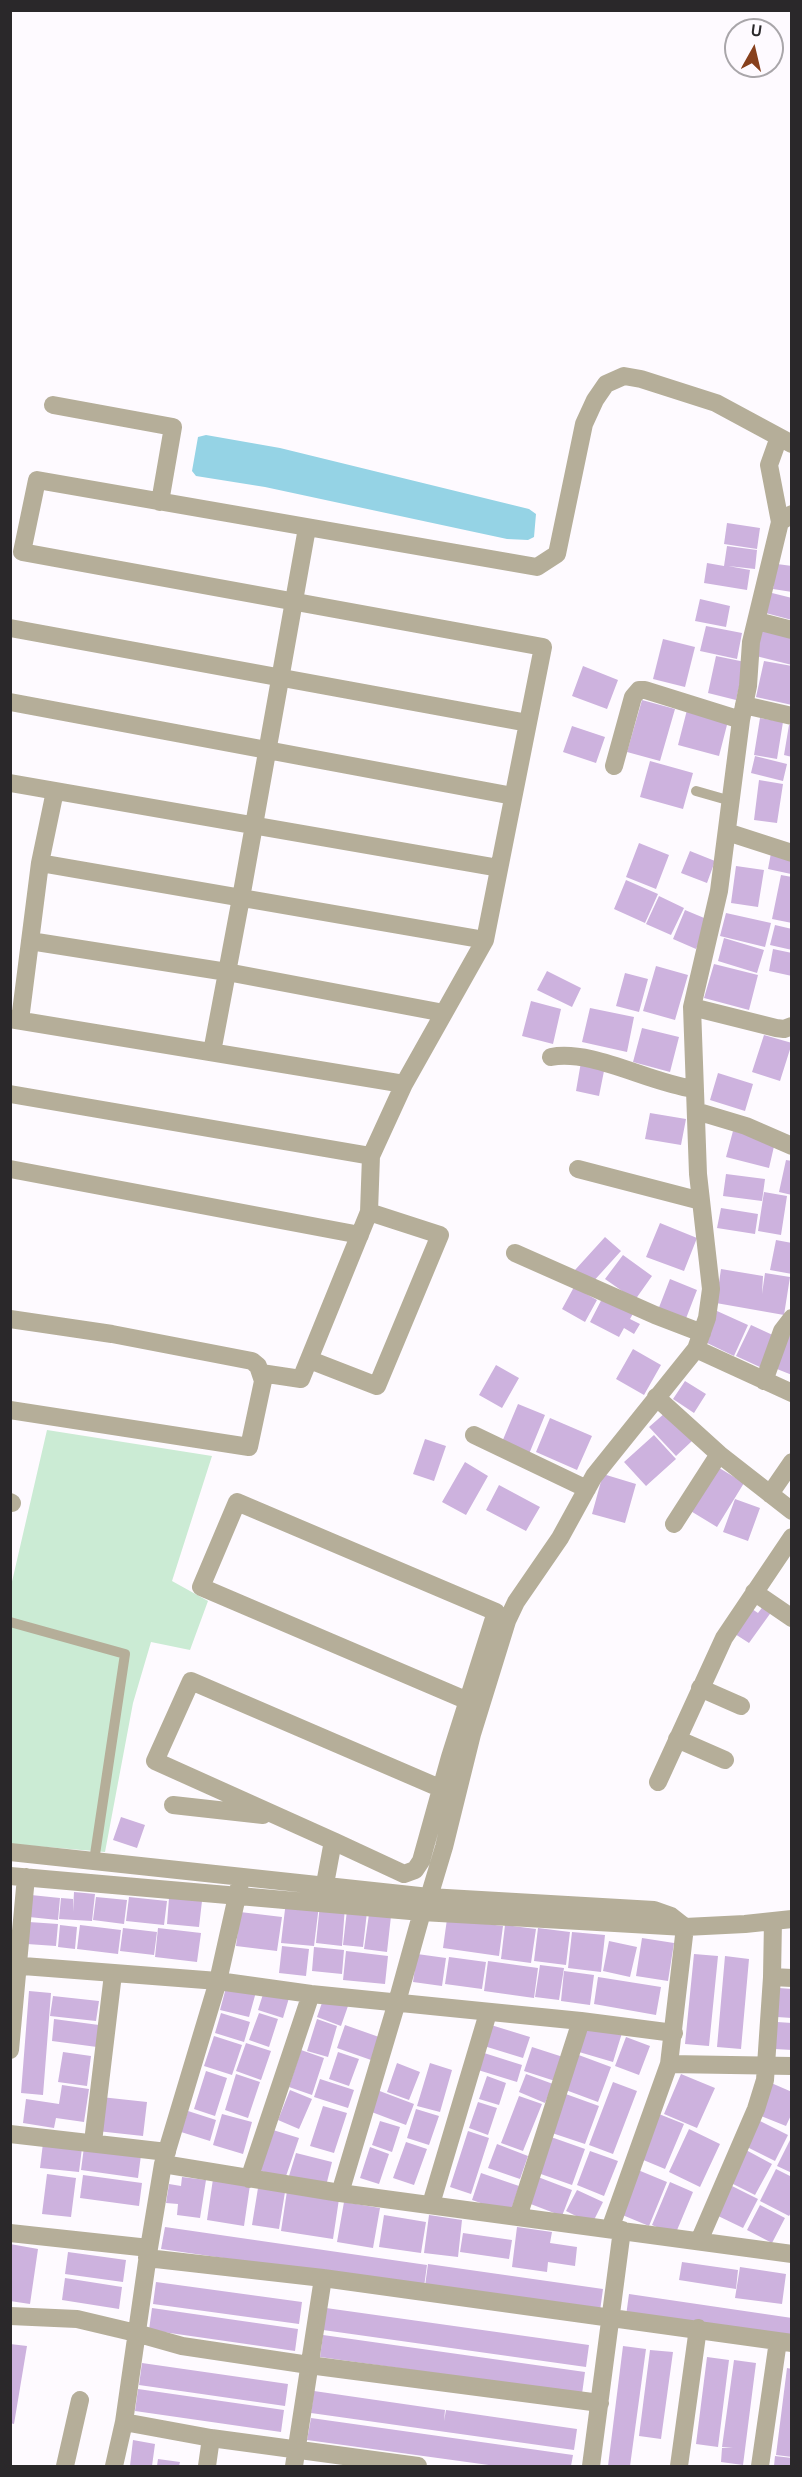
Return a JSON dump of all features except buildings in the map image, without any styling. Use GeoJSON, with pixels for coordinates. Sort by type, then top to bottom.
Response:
{"type":"FeatureCollection","features":[{"type":"Feature","properties":{"kind":"street"},"geometry":{"type":"LineString","coordinates":[[261,1373],[301,1378],[369,1212],[371,1156],[404,1084],[484,940],[543,647],[22,552],[19,523],[37,480],[537,567],[557,554],[584,424],[595,399],[606,384],[624,376],[641,379],[716,403],[785,440],[769,465],[786,518],[751,642],[748,686],[719,891],[692,1007],[696,1145],[711,1288],[710,1304],[699,1341],[611,1453],[587,1489],[560,1538],[516,1602],[507,1621],[472,1734],[444,1847],[339,2193]]}},
{"type":"Feature","properties":{"kind":"street"},"geometry":{"type":"LineString","coordinates":[[53,405],[173,427],[160,502]]}},
{"type":"Feature","properties":{"kind":"street"},"geometry":{"type":"LineString","coordinates":[[212,1052],[307,528]]}},
{"type":"Feature","properties":{"kind":"street"},"geometry":{"type":"LineString","coordinates":[[757,621],[792,630]]}},
{"type":"Feature","properties":{"kind":"street"},"geometry":{"type":"LineString","coordinates":[[10,628],[528,723]]}},
{"type":"Feature","properties":{"kind":"street"},"geometry":{"type":"LineString","coordinates":[[614,766],[633,697],[639,690],[743,712],[792,716]]}},
{"type":"Feature","properties":{"kind":"street"},"geometry":{"type":"LineString","coordinates":[[10,702],[513,796]]}},
{"type":"Feature","properties":{"kind":"street"},"geometry":{"type":"LineString","coordinates":[[10,783],[499,868]]}},
{"type":"Feature","properties":{"kind":"street"},"geometry":{"type":"LineString","coordinates":[[55,791],[40,863],[30,941],[15,1020],[404,1084]]}},
{"type":"Feature","properties":{"kind":"street"},"geometry":{"type":"LineString","coordinates":[[727,832],[792,853]]}},
{"type":"Feature","properties":{"kind":"street"},"geometry":{"type":"LineString","coordinates":[[40,863],[484,940]]}},
{"type":"Feature","properties":{"kind":"street"},"geometry":{"type":"LineString","coordinates":[[30,941],[227,972],[444,1013]]}},
{"type":"Feature","properties":{"kind":"street"},"geometry":{"type":"LineString","coordinates":[[692,1007],[776,1028],[784,1029],[792,1026]]}},
{"type":"Feature","properties":{"kind":"street"},"geometry":{"type":"LineString","coordinates":[[550,1057],[566,1054],[582,1056],[658,1082],[694,1089]]}},
{"type":"Feature","properties":{"kind":"street"},"geometry":{"type":"LineString","coordinates":[[10,1094],[371,1156]]}},
{"type":"Feature","properties":{"kind":"street"},"geometry":{"type":"LineString","coordinates":[[696,1111],[746,1126],[792,1146]]}},
{"type":"Feature","properties":{"kind":"street"},"geometry":{"type":"LineString","coordinates":[[578,1169],[701,1201]]}},
{"type":"Feature","properties":{"kind":"street"},"geometry":{"type":"LineString","coordinates":[[10,1170],[360,1235]]}},
{"type":"Feature","properties":{"kind":"street"},"geometry":{"type":"LineString","coordinates":[[310,1360],[377,1386],[440,1235],[369,1212]]}},
{"type":"Feature","properties":{"kind":"street"},"geometry":{"type":"LineString","coordinates":[[515,1254],[655,1315],[764,1381],[792,1393]]}},
{"type":"Feature","properties":{"kind":"street"},"geometry":{"type":"LineString","coordinates":[[10,1318],[112,1334],[252,1361],[258,1366],[263,1381],[249,1447],[10,1410]]}},
{"type":"Feature","properties":{"kind":"street"},"geometry":{"type":"LineString","coordinates":[[764,1381],[782,1331],[792,1318]]}},
{"type":"Feature","properties":{"kind":"street"},"geometry":{"type":"LineString","coordinates":[[656,1397],[719,1454],[792,1510]]}},
{"type":"Feature","properties":{"kind":"street"},"geometry":{"type":"LineString","coordinates":[[474,1435],[587,1489]]}},
{"type":"Feature","properties":{"kind":"street"},"geometry":{"type":"LineString","coordinates":[[674,1524],[719,1454]]}},
{"type":"Feature","properties":{"kind":"street"},"geometry":{"type":"LineString","coordinates":[[771,1494],[792,1462]]}},
{"type":"Feature","properties":{"kind":"street"},"geometry":{"type":"LineString","coordinates":[[442,1789],[190,1681],[155,1761],[283,1817],[404,1874],[415,1870],[421,1862],[496,1612],[237,1502],[201,1587],[468,1701]]}},
{"type":"Feature","properties":{"kind":"street"},"geometry":{"type":"LineString","coordinates":[[657,1782],[724,1638],[792,1537]]}},
{"type":"Feature","properties":{"kind":"street"},"geometry":{"type":"LineString","coordinates":[[754,1592],[792,1618]]}},
{"type":"Feature","properties":{"kind":"street"},"geometry":{"type":"LineString","coordinates":[[700,1688],[741,1706]]}},
{"type":"Feature","properties":{"kind":"street"},"geometry":{"type":"LineString","coordinates":[[677,1739],[725,1760]]}},
{"type":"Feature","properties":{"kind":"street"},"geometry":{"type":"LineString","coordinates":[[173,1805],[283,1817]]}},
{"type":"Feature","properties":{"kind":"street"},"geometry":{"type":"LineString","coordinates":[[325,1884],[333,1841]]}},
{"type":"Feature","properties":{"kind":"street"},"geometry":{"type":"LineString","coordinates":[[10,1852],[325,1884],[426,1904]]}},
{"type":"Feature","properties":{"kind":"street"},"geometry":{"type":"LineString","coordinates":[[10,2050],[18,1876],[238,1894],[426,1904],[685,1927],[792,1919]]}},
{"type":"Feature","properties":{"kind":"street"},"geometry":{"type":"LineString","coordinates":[[114,2466],[124,2422],[148,2253],[165,2158],[218,1982],[242,1876]]}},
{"type":"Feature","properties":{"kind":"street"},"geometry":{"type":"LineString","coordinates":[[699,2241],[765,2080],[772,1977],[773,1921]]}},
{"type":"Feature","properties":{"kind":"street"},"geometry":{"type":"LineString","coordinates":[[591,2466],[611,2316],[616,2229],[669,2064],[685,1927]]}},
{"type":"Feature","properties":{"kind":"street"},"geometry":{"type":"LineString","coordinates":[[14,1965],[218,1982],[674,2033]]}},
{"type":"Feature","properties":{"kind":"street"},"geometry":{"type":"LineString","coordinates":[[93,2142],[113,1974]]}},
{"type":"Feature","properties":{"kind":"street"},"geometry":{"type":"LineString","coordinates":[[772,1977],[792,1978]]}},
{"type":"Feature","properties":{"kind":"street"},"geometry":{"type":"LineString","coordinates":[[249,2179],[311,1994]]}},
{"type":"Feature","properties":{"kind":"street"},"geometry":{"type":"LineString","coordinates":[[430,2204],[488,2013]]}},
{"type":"Feature","properties":{"kind":"street"},"geometry":{"type":"LineString","coordinates":[[518,2217],[581,2021]]}},
{"type":"Feature","properties":{"kind":"street"},"geometry":{"type":"LineString","coordinates":[[669,2064],[792,2066]]}},
{"type":"Feature","properties":{"kind":"street"},"geometry":{"type":"LineString","coordinates":[[10,2134],[93,2142],[249,2179],[339,2193],[699,2241],[790,2250]]}},
{"type":"Feature","properties":{"kind":"street"},"geometry":{"type":"LineString","coordinates":[[10,2233],[785,2342],[760,2466]]}},
{"type":"Feature","properties":{"kind":"street"},"geometry":{"type":"LineString","coordinates":[[295,2458],[323,2278]]}},
{"type":"Feature","properties":{"kind":"street"},"geometry":{"type":"LineString","coordinates":[[10,2316],[61,2317],[96,2322],[182,2346],[600,2403]]}},
{"type":"Feature","properties":{"kind":"street"},"geometry":{"type":"LineString","coordinates":[[679,2466],[698,2328]]}},
{"type":"Feature","properties":{"kind":"street"},"geometry":{"type":"LineString","coordinates":[[65,2466],[80,2400]]}},
{"type":"Feature","properties":{"kind":"street"},"geometry":{"type":"LineString","coordinates":[[124,2422],[211,2438],[295,2458],[418,2466]]}},
{"type":"Feature","properties":{"kind":"street"},"geometry":{"type":"LineString","coordinates":[[207,2466],[211,2438]]}},
{"type":"Feature","properties":{"kind":"lane"},"geometry":{"type":"LineString","coordinates":[[696,791],[731,801]]}},
{"type":"Feature","properties":{"kind":"lane"},"geometry":{"type":"LineString","coordinates":[[10,1622],[125,1654],[94,1861]]}},
{"type":"Feature","properties":{"kind":"green space"},"geometry":{"type":"Polygon","coordinates":[[[47,1430],[212,1456],[172,1581],[208,1601],[190,1650],[151,1642],[133,1703],[105,1852],[11,1844],[11,1586],[47,1430]]]}},
{"type":"Feature","properties":{"kind":"water"},"geometry":{"type":"Polygon","coordinates":[[[206,435],[280,448],[529,509],[536,514],[534,537],[528,540],[507,539],[265,487],[196,476],[192,471],[198,437],[206,435]]]}}]}
